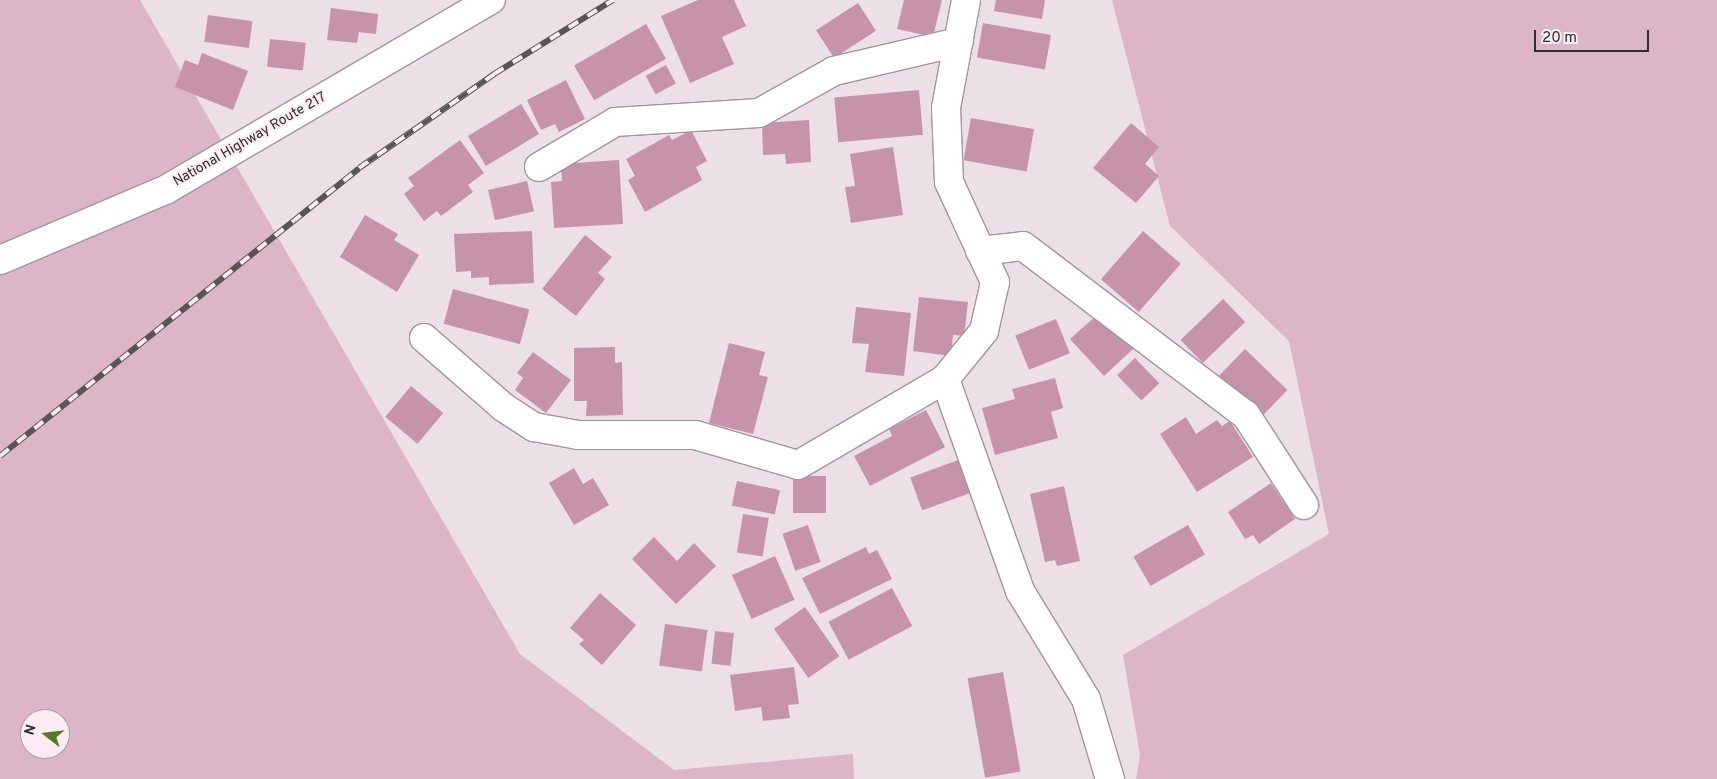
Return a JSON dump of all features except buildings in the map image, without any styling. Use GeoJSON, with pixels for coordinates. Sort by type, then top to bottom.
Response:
{"type":"FeatureCollection","features":[{"type":"Feature","properties":{"kind":"main road","name":"National Highway Route 217"},"geometry":{"type":"LineString","coordinates":[[0,260],[167,189],[491,0]]}},
{"type":"Feature","properties":{"kind":"main road"},"geometry":{"type":"LineString","coordinates":[[424,338],[503,407],[534,427],[578,435],[695,435],[798,465],[945,379],[984,331],[994,282],[949,182],[946,108],[966,0]]}},
{"type":"Feature","properties":{"kind":"main road"},"geometry":{"type":"LineString","coordinates":[[539,167],[615,122],[759,113],[834,71],[959,42]]}},
{"type":"Feature","properties":{"kind":"main road"},"geometry":{"type":"LineString","coordinates":[[980,251],[1023,246],[1246,415],[1304,505]]}},
{"type":"Feature","properties":{"kind":"main road"},"geometry":{"type":"LineString","coordinates":[[945,379],[1020,591],[1086,699],[1110,779]]}},
{"type":"Feature","properties":{"kind":"shaded area"},"geometry":{"type":"Polygon","coordinates":[[[0,0],[140,0],[520,654],[674,770],[853,754],[854,779],[0,779],[0,0]]]}},
{"type":"Feature","properties":{"kind":"shaded area"},"geometry":{"type":"Polygon","coordinates":[[[1112,0],[1717,0],[1717,779],[1136,779],[1140,755],[1123,655],[1329,534],[1289,341],[1170,226],[1112,0]]]}},
{"type":"Feature","properties":{"kind":"railway"},"geometry":{"type":"LineString","coordinates":[[0,456],[359,168],[494,74],[613,0]]}}]}
